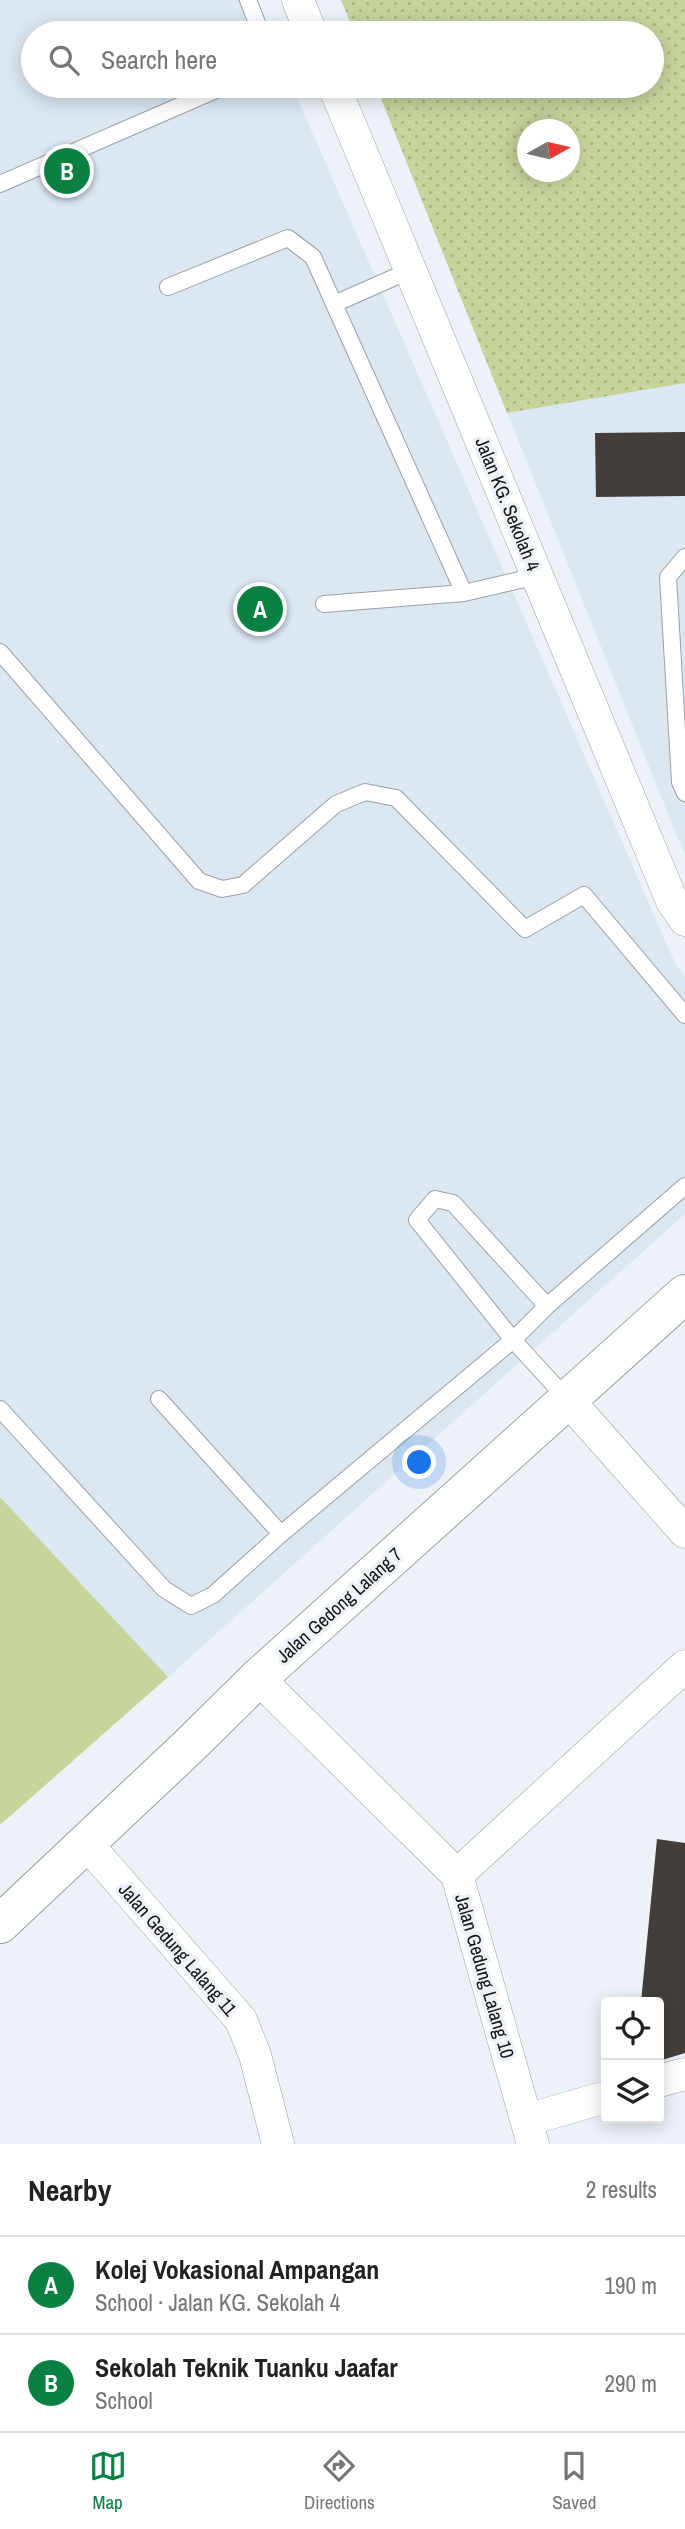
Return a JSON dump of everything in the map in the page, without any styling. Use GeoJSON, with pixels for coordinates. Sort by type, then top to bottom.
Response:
{"type":"FeatureCollection","features":[{"type":"Feature","properties":{"kind":"street"},"geometry":{"type":"LineString","coordinates":[[298,0],[307,21]]}},
{"type":"Feature","properties":{"kind":"street","name":"Jalan KG. Sekolah 4"},"geometry":{"type":"LineString","coordinates":[[339,98],[672,901],[685,920]]}},
{"type":"Feature","properties":{"kind":"street","name":"Jalan Gedong Lalang 7"},"geometry":{"type":"LineString","coordinates":[[0,1924],[258,1678],[685,1294]]}},
{"type":"Feature","properties":{"kind":"street"},"geometry":{"type":"LineString","coordinates":[[568,1400],[685,1532]]}},
{"type":"Feature","properties":{"kind":"street"},"geometry":{"type":"LineString","coordinates":[[457,1875],[685,1666]]}},
{"type":"Feature","properties":{"kind":"street","name":"Jalan Gedung Lalang 10"},"geometry":{"type":"LineString","coordinates":[[258,1678],[457,1875],[530,2132]]}},
{"type":"Feature","properties":{"kind":"street","name":"Jalan Gedung Lalang 11"},"geometry":{"type":"LineString","coordinates":[[86,1843],[240,2020],[255,2055],[274,2143]]}},
{"type":"Feature","properties":{"kind":"street"},"geometry":{"type":"LineString","coordinates":[[664,2080],[685,2074]]}},
{"type":"Feature","properties":{"kind":"street"},"geometry":{"type":"LineString","coordinates":[[530,2132],[601,2098]]}},
{"type":"Feature","properties":{"kind":"lane"},"geometry":{"type":"LineString","coordinates":[[247,0],[256,21]]}},
{"type":"Feature","properties":{"kind":"lane"},"geometry":{"type":"LineString","coordinates":[[0,184],[197,98]]}},
{"type":"Feature","properties":{"kind":"lane"},"geometry":{"type":"LineString","coordinates":[[168,287],[288,238],[313,257],[464,593]]}},
{"type":"Feature","properties":{"kind":"lane"},"geometry":{"type":"LineString","coordinates":[[334,304],[411,270]]}},
{"type":"Feature","properties":{"kind":"lane"},"geometry":{"type":"LineString","coordinates":[[685,557],[667,577],[680,782],[685,793]]}},
{"type":"Feature","properties":{"kind":"lane"},"geometry":{"type":"LineString","coordinates":[[324,604],[464,593],[537,576]]}},
{"type":"Feature","properties":{"kind":"lane"},"geometry":{"type":"LineString","coordinates":[[0,652],[199,881],[222,889],[243,885],[336,804],[365,792],[396,798],[525,929],[583,895],[685,1015]]}},
{"type":"Feature","properties":{"kind":"lane"},"geometry":{"type":"LineString","coordinates":[[0,1409],[164,1590],[191,1606],[213,1595],[281,1534],[513,1340],[547,1306],[685,1186]]}},
{"type":"Feature","properties":{"kind":"lane"},"geometry":{"type":"LineString","coordinates":[[547,1306],[453,1203],[436,1199],[417,1220],[513,1340],[568,1400]]}},
{"type":"Feature","properties":{"kind":"lane"},"geometry":{"type":"LineString","coordinates":[[159,1399],[281,1534]]}},
{"type":"Feature","properties":{"kind":"shaded area"},"geometry":{"type":"Polygon","coordinates":[[[0,0],[254,0],[264,21],[21,21],[21,98],[297,98],[675,963],[685,977],[685,1214],[168,1677],[0,1497],[0,0]]]}},
{"type":"Feature","properties":{"kind":"shaded area"},"geometry":{"type":"Polygon","coordinates":[[[341,0],[685,0],[685,856],[381,98],[664,98],[664,21],[350,21],[341,0]]]}},
{"type":"Feature","properties":{"kind":"green space"},"geometry":{"type":"Polygon","coordinates":[[[341,0],[685,0],[685,383],[507,413],[381,98],[664,98],[664,21],[350,21],[341,0]]]}},
{"type":"Feature","properties":{"kind":"green space"},"geometry":{"type":"Polygon","coordinates":[[[0,1497],[168,1677],[0,1825],[0,1497]]]}},
{"type":"Feature","properties":{"kind":"building"},"geometry":{"type":"Polygon","coordinates":[[[685,432],[685,496],[596,497],[595,433],[685,432]]]}},
{"type":"Feature","properties":{"kind":"building"},"geometry":{"type":"Polygon","coordinates":[[[657,1839],[685,1843],[685,2053],[664,2059],[664,1997],[641,1997],[657,1839]]]}},
{"type":"Feature","properties":{"kind":"place","name":"Sekolah Teknik Tuanku Jaafar"},"geometry":{"type":"Point","coordinates":[67,171]}},
{"type":"Feature","properties":{"kind":"place","name":"Kolej Vokasional Ampangan"},"geometry":{"type":"Point","coordinates":[260,609]}}]}
